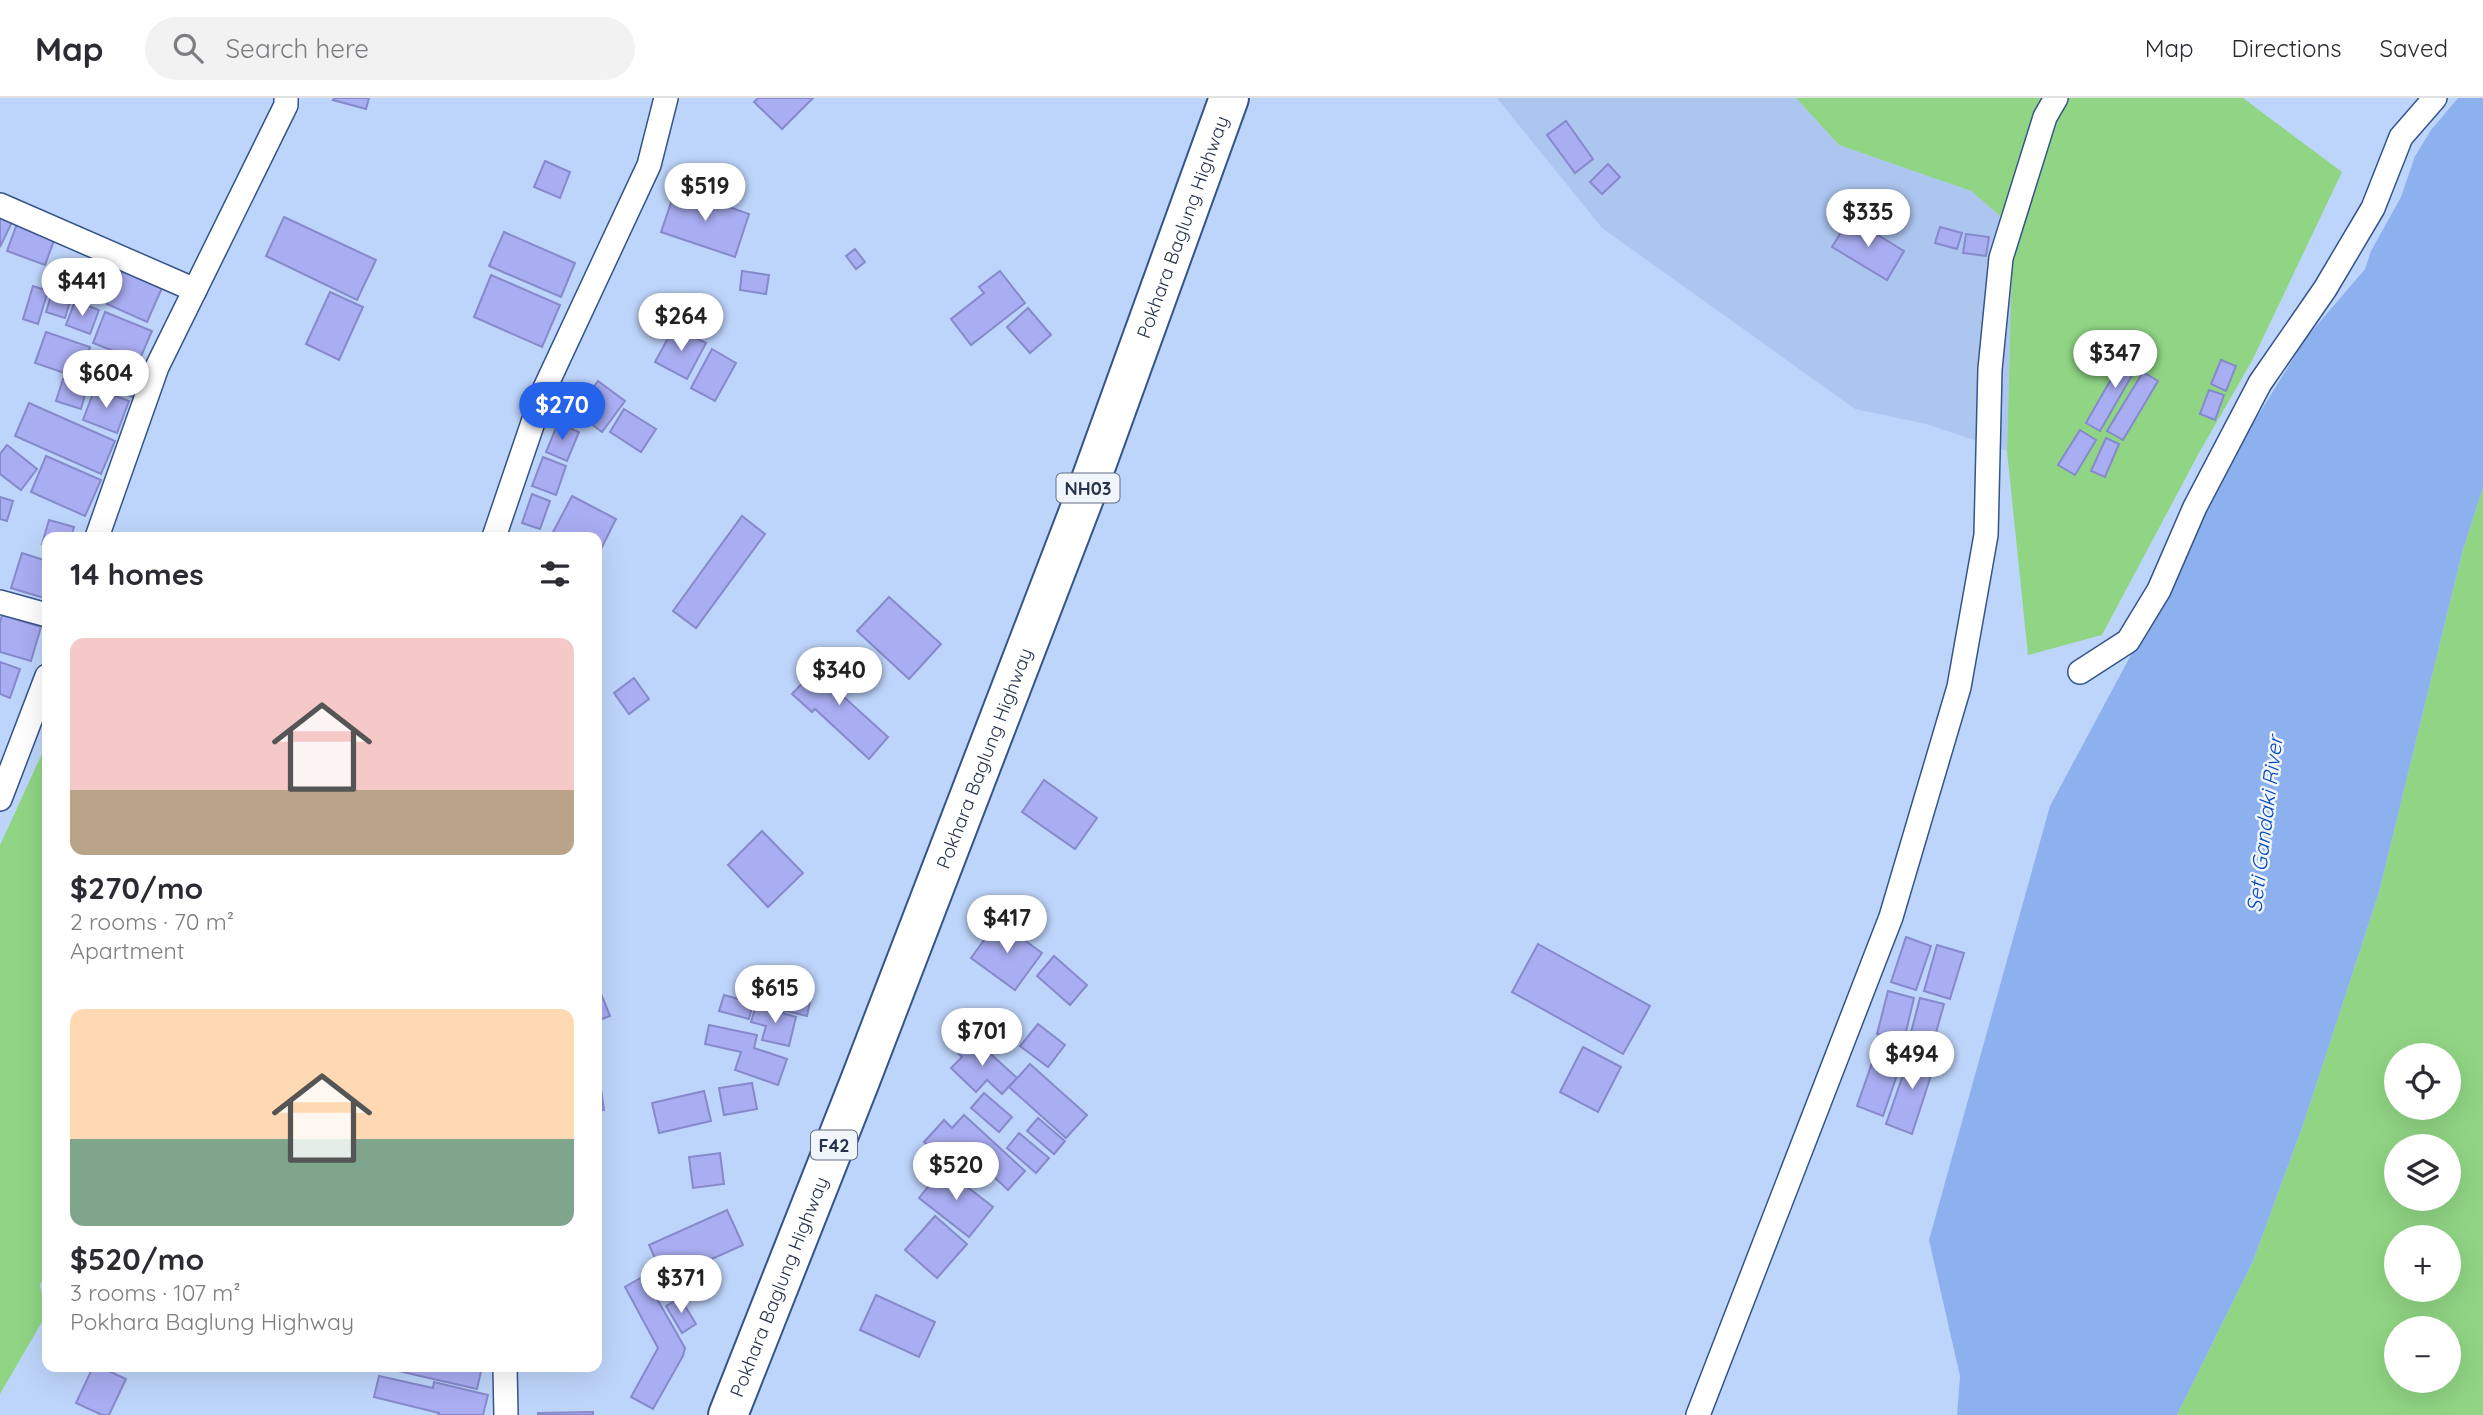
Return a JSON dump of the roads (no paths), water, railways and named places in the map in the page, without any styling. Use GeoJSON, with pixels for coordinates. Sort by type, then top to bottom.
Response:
{"type":"FeatureCollection","features":[{"type":"Feature","properties":{"kind":"highway","name":"Pokhara Baglung Highway"},"geometry":{"type":"LineString","coordinates":[[727,1415],[940,875],[1089,485],[1229,98]]}},
{"type":"Feature","properties":{"kind":"street"},"geometry":{"type":"LineString","coordinates":[[99,532],[157,367],[286,105],[286,98]]}},
{"type":"Feature","properties":{"kind":"street"},"geometry":{"type":"LineString","coordinates":[[496,532],[544,390],[649,165],[666,98]]}},
{"type":"Feature","properties":{"kind":"street"},"geometry":{"type":"LineString","coordinates":[[1698,1415],[1891,917],[1959,687],[1986,535],[1990,369],[2001,258],[2045,117],[2056,98]]}},
{"type":"Feature","properties":{"kind":"street"},"geometry":{"type":"LineString","coordinates":[[2080,672],[2128,641],[2159,590],[2195,507],[2260,383],[2325,289],[2373,208],[2401,137],[2435,98]]}},
{"type":"Feature","properties":{"kind":"street"},"geometry":{"type":"LineString","coordinates":[[0,205],[195,290]]}},
{"type":"Feature","properties":{"kind":"street"},"geometry":{"type":"LineString","coordinates":[[0,602],[42,614]]}},
{"type":"Feature","properties":{"kind":"street"},"geometry":{"type":"LineString","coordinates":[[0,799],[42,689]]}},
{"type":"Feature","properties":{"kind":"street"},"geometry":{"type":"LineString","coordinates":[[505,1372],[506,1415]]}},
{"type":"Feature","properties":{"kind":"water","name":"Seti Gandaki River"},"geometry":{"type":"Polygon","coordinates":[[[2458,98],[2483,98],[2483,487],[2462,553],[2379,892],[2303,1125],[2253,1261],[2177,1415],[1957,1415],[1960,1376],[1929,1240],[2050,806],[2155,610],[2233,456],[2306,338],[2365,269],[2371,251],[2401,197],[2415,156],[2431,130],[2458,98]]]}}]}
